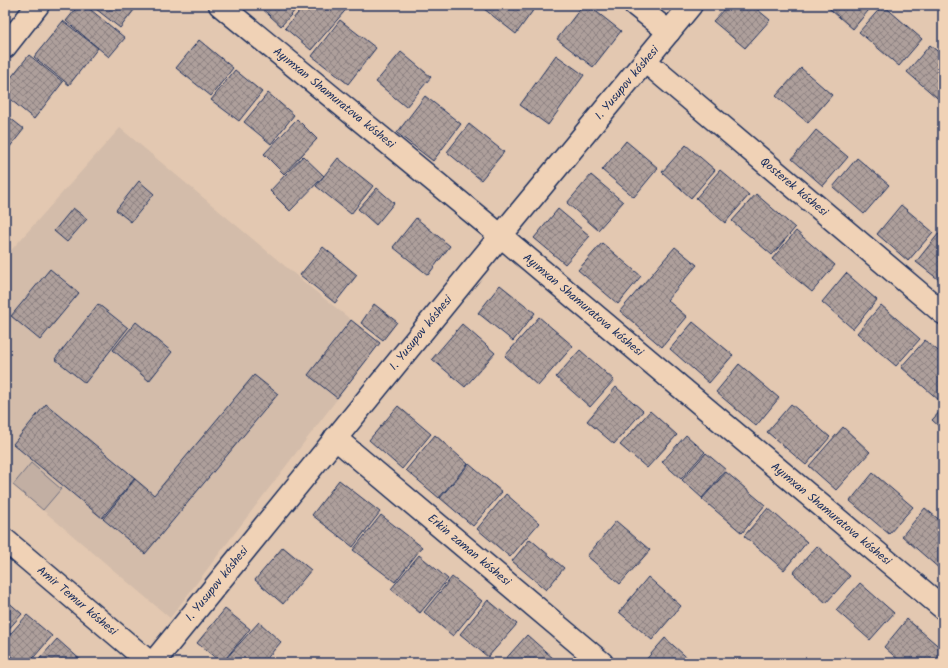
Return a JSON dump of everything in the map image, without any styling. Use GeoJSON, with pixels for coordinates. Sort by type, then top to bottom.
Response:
{"type":"FeatureCollection","features":[{"type":"Feature","properties":{"kind":"street"},"geometry":{"type":"LineString","coordinates":[[5,46],[38,5]]}},
{"type":"Feature","properties":{"kind":"street","name":"Ayımxan Shamuratova kóshesi"},"geometry":{"type":"LineString","coordinates":[[220,5],[501,236],[943,608]]}},
{"type":"Feature","properties":{"kind":"street"},"geometry":{"type":"LineString","coordinates":[[635,5],[669,32]]}},
{"type":"Feature","properties":{"kind":"street","name":"I. Yusupov kóshesi"},"geometry":{"type":"LineString","coordinates":[[151,663],[691,5]]}},
{"type":"Feature","properties":{"kind":"street","name":"Qosterek kóshesi"},"geometry":{"type":"LineString","coordinates":[[645,61],[943,313]]}},
{"type":"Feature","properties":{"kind":"street","name":"Erkin zaman kóshesi"},"geometry":{"type":"LineString","coordinates":[[335,438],[602,663]]}},
{"type":"Feature","properties":{"kind":"street","name":"Amir Temur kóshesi"},"geometry":{"type":"LineString","coordinates":[[5,540],[151,663]]}},
{"type":"Feature","properties":{"kind":"shaded area"},"geometry":{"type":"Polygon","coordinates":[[[120,128],[310,287],[380,343],[170,618],[5,478],[5,257],[120,128]]]}},
{"type":"Feature","properties":{"kind":"shaded area"},"geometry":{"type":"Polygon","coordinates":[[[31,463],[61,489],[43,510],[13,485],[31,463]]]}},
{"type":"Feature","properties":{"kind":"building"},"geometry":{"type":"Polygon","coordinates":[[[79,5],[85,5],[125,38],[109,57],[66,21],[79,5]]]}},
{"type":"Feature","properties":{"kind":"building"},"geometry":{"type":"Polygon","coordinates":[[[91,5],[138,5],[120,28],[91,5]]]}},
{"type":"Feature","properties":{"kind":"building"},"geometry":{"type":"Polygon","coordinates":[[[258,5],[300,5],[281,26],[258,5]]]}},
{"type":"Feature","properties":{"kind":"building"},"geometry":{"type":"Polygon","coordinates":[[[305,5],[350,5],[311,50],[285,28],[305,5]]]}},
{"type":"Feature","properties":{"kind":"building"},"geometry":{"type":"Polygon","coordinates":[[[479,5],[537,5],[516,34],[479,5]]]}},
{"type":"Feature","properties":{"kind":"building"},"geometry":{"type":"Polygon","coordinates":[[[583,5],[588,5],[621,31],[593,67],[557,39],[583,5]]]}},
{"type":"Feature","properties":{"kind":"building"},"geometry":{"type":"Polygon","coordinates":[[[728,5],[752,5],[770,20],[745,48],[713,21],[728,5]]]}},
{"type":"Feature","properties":{"kind":"building"},"geometry":{"type":"Polygon","coordinates":[[[825,5],[873,5],[853,29],[825,5]]]}},
{"type":"Feature","properties":{"kind":"building"},"geometry":{"type":"Polygon","coordinates":[[[883,5],[922,39],[899,66],[859,32],[883,5]]]}},
{"type":"Feature","properties":{"kind":"building"},"geometry":{"type":"Polygon","coordinates":[[[340,20],[376,48],[348,84],[312,56],[340,20]]]}},
{"type":"Feature","properties":{"kind":"building"},"geometry":{"type":"Polygon","coordinates":[[[63,21],[98,48],[69,85],[34,57],[63,21]]]}},
{"type":"Feature","properties":{"kind":"building"},"geometry":{"type":"Polygon","coordinates":[[[199,40],[233,68],[211,96],[176,68],[199,40]]]}},
{"type":"Feature","properties":{"kind":"building"},"geometry":{"type":"Polygon","coordinates":[[[930,45],[943,56],[943,103],[907,72],[930,45]]]}},
{"type":"Feature","properties":{"kind":"building"},"geometry":{"type":"Polygon","coordinates":[[[401,52],[431,77],[406,107],[376,82],[401,52]]]}},
{"type":"Feature","properties":{"kind":"building"},"geometry":{"type":"Polygon","coordinates":[[[29,55],[63,82],[34,119],[5,95],[5,85],[29,55]]]}},
{"type":"Feature","properties":{"kind":"building"},"geometry":{"type":"Polygon","coordinates":[[[556,55],[584,75],[548,125],[520,105],[556,55]]]}},
{"type":"Feature","properties":{"kind":"building"},"geometry":{"type":"Polygon","coordinates":[[[801,68],[832,95],[808,123],[776,96],[801,68]]]}},
{"type":"Feature","properties":{"kind":"building"},"geometry":{"type":"Polygon","coordinates":[[[235,70],[262,92],[239,121],[211,100],[235,70]]]}},
{"type":"Feature","properties":{"kind":"building"},"geometry":{"type":"Polygon","coordinates":[[[268,93],[294,115],[271,144],[244,122],[268,93]]]}},
{"type":"Feature","properties":{"kind":"building"},"geometry":{"type":"Polygon","coordinates":[[[425,96],[461,124],[433,161],[397,133],[425,96]]]}},
{"type":"Feature","properties":{"kind":"building"},"geometry":{"type":"Polygon","coordinates":[[[5,114],[24,129],[5,153],[5,114]]]}},
{"type":"Feature","properties":{"kind":"building"},"geometry":{"type":"Polygon","coordinates":[[[297,119],[317,139],[284,174],[264,154],[297,119]]]}},
{"type":"Feature","properties":{"kind":"building"},"geometry":{"type":"Polygon","coordinates":[[[469,124],[504,152],[481,180],[447,152],[469,124]]]}},
{"type":"Feature","properties":{"kind":"building"},"geometry":{"type":"Polygon","coordinates":[[[816,130],[848,157],[823,186],[792,159],[816,130]]]}},
{"type":"Feature","properties":{"kind":"building"},"geometry":{"type":"Polygon","coordinates":[[[626,141],[658,168],[634,197],[602,170],[626,141]]]}},
{"type":"Feature","properties":{"kind":"building"},"geometry":{"type":"Polygon","coordinates":[[[686,145],[715,170],[691,198],[662,172],[686,145]]]}},
{"type":"Feature","properties":{"kind":"building"},"geometry":{"type":"Polygon","coordinates":[[[303,156],[324,176],[290,211],[270,191],[303,156]]]}},
{"type":"Feature","properties":{"kind":"building"},"geometry":{"type":"Polygon","coordinates":[[[338,158],[373,186],[351,214],[316,186],[338,158]]]}},
{"type":"Feature","properties":{"kind":"building"},"geometry":{"type":"Polygon","coordinates":[[[857,158],[889,185],[864,214],[833,187],[857,158]]]}},
{"type":"Feature","properties":{"kind":"building"},"geometry":{"type":"Polygon","coordinates":[[[720,170],[749,195],[725,223],[696,198],[720,170]]]}},
{"type":"Feature","properties":{"kind":"building"},"geometry":{"type":"Polygon","coordinates":[[[591,175],[623,202],[598,230],[567,203],[591,175]]]}},
{"type":"Feature","properties":{"kind":"building"},"geometry":{"type":"Polygon","coordinates":[[[139,181],[154,194],[131,222],[116,210],[139,181]]]}},
{"type":"Feature","properties":{"kind":"building"},"geometry":{"type":"Polygon","coordinates":[[[377,188],[394,203],[376,225],[358,209],[377,188]]]}},
{"type":"Feature","properties":{"kind":"building"},"geometry":{"type":"Polygon","coordinates":[[[756,194],[795,228],[772,255],[732,221],[756,194]]]}},
{"type":"Feature","properties":{"kind":"building"},"geometry":{"type":"Polygon","coordinates":[[[901,205],[933,232],[908,261],[877,234],[901,205]]]}},
{"type":"Feature","properties":{"kind":"building"},"geometry":{"type":"Polygon","coordinates":[[[73,208],[87,219],[67,242],[54,231],[73,208]]]}},
{"type":"Feature","properties":{"kind":"building"},"geometry":{"type":"Polygon","coordinates":[[[558,209],[590,236],[565,264],[534,238],[558,209]]]}},
{"type":"Feature","properties":{"kind":"building"},"geometry":{"type":"Polygon","coordinates":[[[416,218],[450,246],[428,275],[393,247],[416,218]]]}},
{"type":"Feature","properties":{"kind":"building"},"geometry":{"type":"Polygon","coordinates":[[[796,231],[835,265],[812,292],[772,259],[796,231]]]}},
{"type":"Feature","properties":{"kind":"building"},"geometry":{"type":"Polygon","coordinates":[[[939,233],[943,237],[943,283],[916,262],[939,233]]]}},
{"type":"Feature","properties":{"kind":"building"},"geometry":{"type":"Polygon","coordinates":[[[602,243],[641,276],[618,304],[578,270],[602,243]]]}},
{"type":"Feature","properties":{"kind":"building"},"geometry":{"type":"Polygon","coordinates":[[[323,247],[357,275],[335,303],[300,275],[323,247]]]}},
{"type":"Feature","properties":{"kind":"building"},"geometry":{"type":"Polygon","coordinates":[[[675,247],[697,265],[667,300],[687,317],[662,347],[620,311],[675,247]]]}},
{"type":"Feature","properties":{"kind":"building"},"geometry":{"type":"Polygon","coordinates":[[[50,269],[79,293],[40,340],[11,316],[50,269]]]}},
{"type":"Feature","properties":{"kind":"building"},"geometry":{"type":"Polygon","coordinates":[[[846,273],[877,300],[853,329],[822,302],[846,273]]]}},
{"type":"Feature","properties":{"kind":"building"},"geometry":{"type":"Polygon","coordinates":[[[500,285],[535,313],[513,341],[478,313],[500,285]]]}},
{"type":"Feature","properties":{"kind":"building"},"geometry":{"type":"Polygon","coordinates":[[[98,304],[128,328],[85,383],[55,359],[98,304]]]}},
{"type":"Feature","properties":{"kind":"building"},"geometry":{"type":"Polygon","coordinates":[[[374,304],[397,322],[383,340],[361,323],[374,304]]]}},
{"type":"Feature","properties":{"kind":"building"},"geometry":{"type":"Polygon","coordinates":[[[881,305],[920,339],[896,366],[857,333],[881,305]]]}},
{"type":"Feature","properties":{"kind":"building"},"geometry":{"type":"Polygon","coordinates":[[[539,317],[573,346],[538,386],[505,356],[539,317]]]}},
{"type":"Feature","properties":{"kind":"building"},"geometry":{"type":"Polygon","coordinates":[[[351,320],[380,343],[337,398],[308,375],[351,320]]]}},
{"type":"Feature","properties":{"kind":"building"},"geometry":{"type":"Polygon","coordinates":[[[136,322],[172,352],[149,381],[113,350],[136,322]]]}},
{"type":"Feature","properties":{"kind":"building"},"geometry":{"type":"Polygon","coordinates":[[[693,322],[733,355],[709,383],[670,349],[693,322]]]}},
{"type":"Feature","properties":{"kind":"building"},"geometry":{"type":"Polygon","coordinates":[[[462,324],[495,353],[465,387],[432,359],[462,324]]]}},
{"type":"Feature","properties":{"kind":"building"},"geometry":{"type":"Polygon","coordinates":[[[925,340],[943,355],[943,398],[940,401],[901,367],[925,340]]]}},
{"type":"Feature","properties":{"kind":"building"},"geometry":{"type":"Polygon","coordinates":[[[580,350],[614,380],[590,407],[556,377],[580,350]]]}},
{"type":"Feature","properties":{"kind":"building"},"geometry":{"type":"Polygon","coordinates":[[[739,364],[779,398],[756,426],[716,392],[739,364]]]}},
{"type":"Feature","properties":{"kind":"building"},"geometry":{"type":"Polygon","coordinates":[[[254,375],[278,394],[145,554],[103,519],[135,479],[154,495],[254,375]]]}},
{"type":"Feature","properties":{"kind":"building"},"geometry":{"type":"Polygon","coordinates":[[[616,387],[643,411],[614,444],[587,421],[616,387]]]}},
{"type":"Feature","properties":{"kind":"building"},"geometry":{"type":"Polygon","coordinates":[[[46,404],[135,478],[102,518],[13,444],[46,404]]]}},
{"type":"Feature","properties":{"kind":"building"},"geometry":{"type":"Polygon","coordinates":[[[791,404],[830,437],[806,465],[767,432],[791,404]]]}},
{"type":"Feature","properties":{"kind":"building"},"geometry":{"type":"Polygon","coordinates":[[[398,406],[431,434],[402,469],[369,440],[398,406]]]}},
{"type":"Feature","properties":{"kind":"building"},"geometry":{"type":"Polygon","coordinates":[[[943,408],[943,430],[932,420],[943,408]]]}},
{"type":"Feature","properties":{"kind":"building"},"geometry":{"type":"Polygon","coordinates":[[[650,411],[677,435],[647,468],[620,445],[650,411]]]}},
{"type":"Feature","properties":{"kind":"building"},"geometry":{"type":"Polygon","coordinates":[[[843,427],[870,452],[836,490],[809,466],[843,427]]]}},
{"type":"Feature","properties":{"kind":"building"},"geometry":{"type":"Polygon","coordinates":[[[435,435],[468,464],[439,498],[406,470],[435,435]]]}},
{"type":"Feature","properties":{"kind":"building"},"geometry":{"type":"Polygon","coordinates":[[[686,435],[705,452],[681,479],[662,462],[686,435]]]}},
{"type":"Feature","properties":{"kind":"building"},"geometry":{"type":"Polygon","coordinates":[[[706,453],[726,470],[702,498],[682,480],[706,453]]]}},
{"type":"Feature","properties":{"kind":"building"},"geometry":{"type":"Polygon","coordinates":[[[469,464],[502,492],[473,526],[440,498],[469,464]]]}},
{"type":"Feature","properties":{"kind":"building"},"geometry":{"type":"Polygon","coordinates":[[[726,472],[765,505],[742,533],[702,499],[726,472]]]}},
{"type":"Feature","properties":{"kind":"building"},"geometry":{"type":"Polygon","coordinates":[[[873,473],[913,507],[889,534],[850,501],[873,473]]]}},
{"type":"Feature","properties":{"kind":"building"},"geometry":{"type":"Polygon","coordinates":[[[339,480],[380,512],[353,547],[312,515],[339,480]]]}},
{"type":"Feature","properties":{"kind":"building"},"geometry":{"type":"Polygon","coordinates":[[[506,494],[539,523],[510,557],[477,529],[506,494]]]}},
{"type":"Feature","properties":{"kind":"building"},"geometry":{"type":"Polygon","coordinates":[[[768,508],[807,542],[784,570],[744,536],[768,508]]]}},
{"type":"Feature","properties":{"kind":"building"},"geometry":{"type":"Polygon","coordinates":[[[925,508],[943,523],[943,568],[941,570],[902,536],[925,508]]]}},
{"type":"Feature","properties":{"kind":"building"},"geometry":{"type":"Polygon","coordinates":[[[381,515],[422,547],[395,582],[353,550],[381,515]]]}},
{"type":"Feature","properties":{"kind":"building"},"geometry":{"type":"Polygon","coordinates":[[[616,521],[650,550],[620,584],[587,556],[616,521]]]}},
{"type":"Feature","properties":{"kind":"building"},"geometry":{"type":"Polygon","coordinates":[[[530,539],[564,568],[546,590],[512,561],[530,539]]]}},
{"type":"Feature","properties":{"kind":"building"},"geometry":{"type":"Polygon","coordinates":[[[817,546],[850,576],[826,603],[793,573],[817,546]]]}},
{"type":"Feature","properties":{"kind":"building"},"geometry":{"type":"Polygon","coordinates":[[[283,547],[311,570],[283,604],[255,580],[283,547]]]}},
{"type":"Feature","properties":{"kind":"building"},"geometry":{"type":"Polygon","coordinates":[[[419,555],[448,579],[420,613],[391,589],[419,555]]]}},
{"type":"Feature","properties":{"kind":"building"},"geometry":{"type":"Polygon","coordinates":[[[452,577],[482,601],[453,636],[424,612],[452,577]]]}},
{"type":"Feature","properties":{"kind":"building"},"geometry":{"type":"Polygon","coordinates":[[[648,577],[681,606],[652,640],[619,612],[648,577]]]}},
{"type":"Feature","properties":{"kind":"building"},"geometry":{"type":"Polygon","coordinates":[[[860,583],[894,613],[870,640],[836,610],[860,583]]]}},
{"type":"Feature","properties":{"kind":"building"},"geometry":{"type":"Polygon","coordinates":[[[5,599],[22,614],[5,633],[5,599]]]}},
{"type":"Feature","properties":{"kind":"building"},"geometry":{"type":"Polygon","coordinates":[[[488,600],[517,624],[488,657],[460,634],[488,600]]]}},
{"type":"Feature","properties":{"kind":"building"},"geometry":{"type":"Polygon","coordinates":[[[225,609],[250,629],[222,663],[197,643],[225,609]]]}},
{"type":"Feature","properties":{"kind":"building"},"geometry":{"type":"Polygon","coordinates":[[[27,615],[52,636],[29,663],[20,663],[5,650],[5,640],[27,615]]]}},
{"type":"Feature","properties":{"kind":"building"},"geometry":{"type":"Polygon","coordinates":[[[907,619],[943,650],[943,657],[938,663],[902,663],[884,647],[907,619]]]}},
{"type":"Feature","properties":{"kind":"building"},"geometry":{"type":"Polygon","coordinates":[[[259,622],[281,642],[263,663],[222,663],[259,622]]]}},
{"type":"Feature","properties":{"kind":"building"},"geometry":{"type":"Polygon","coordinates":[[[527,635],[554,659],[551,663],[502,663],[527,635]]]}},
{"type":"Feature","properties":{"kind":"building"},"geometry":{"type":"Polygon","coordinates":[[[665,638],[693,663],[643,663],[665,638]]]}},
{"type":"Feature","properties":{"kind":"building"},"geometry":{"type":"Polygon","coordinates":[[[57,639],[84,663],[36,663],[57,639]]]}}]}
